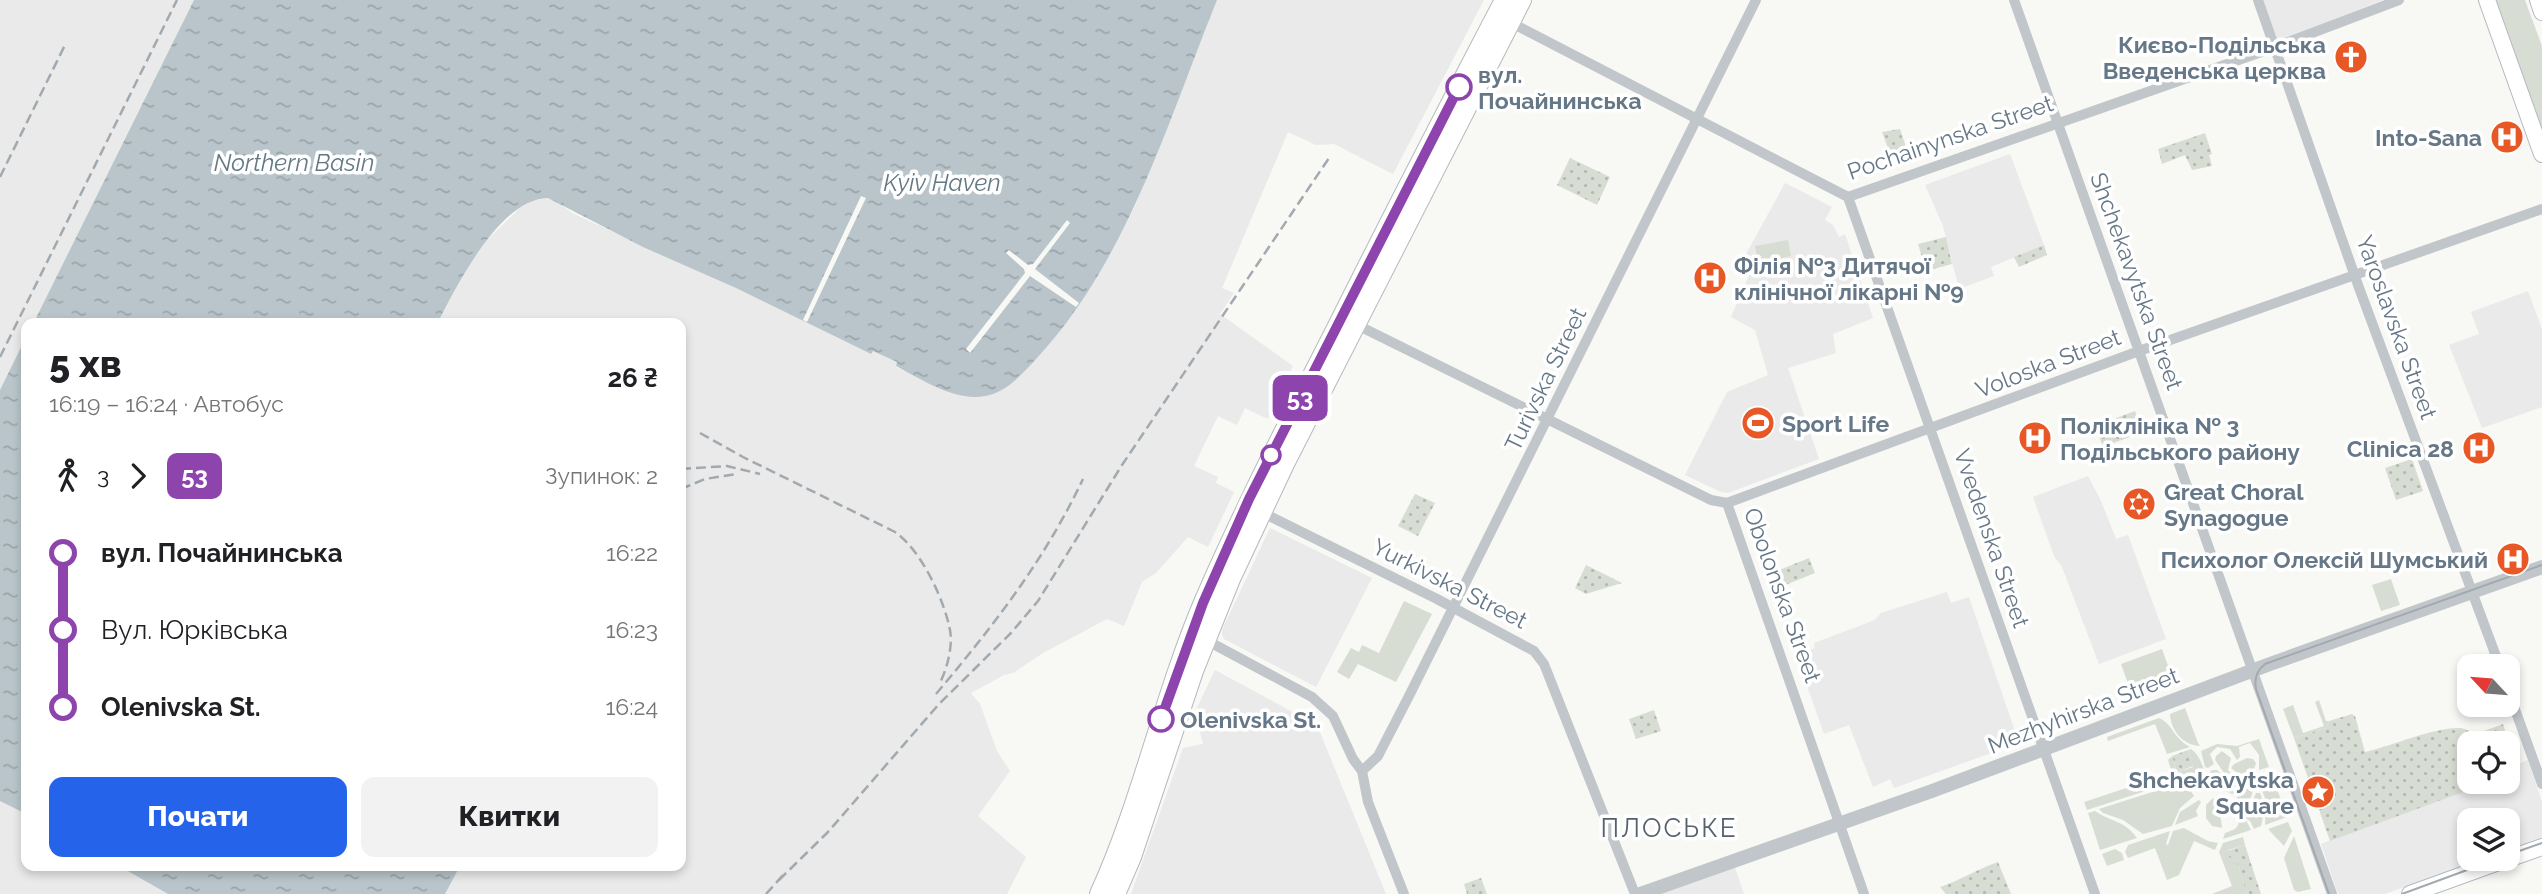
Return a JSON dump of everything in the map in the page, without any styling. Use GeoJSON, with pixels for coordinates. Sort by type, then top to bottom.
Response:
{"type":"FeatureCollection","features":[{"type":"Feature","properties":{"kind":"main road"},"geometry":{"type":"LineString","coordinates":[[1099,894],[1259,480],[1504,12],[1522,0]]}},
{"type":"Feature","properties":{"kind":"main road"},"geometry":{"type":"LineString","coordinates":[[2487,0],[2542,154]]}},
{"type":"Feature","properties":{"kind":"main road"},"geometry":{"type":"LineString","coordinates":[[2538,0],[2542,12]]}},
{"type":"Feature","properties":{"kind":"main road"},"geometry":{"type":"LineString","coordinates":[[1116,894],[1132,857],[1198,636],[1355,324],[1504,12]]}},
{"type":"Feature","properties":{"kind":"main road"},"geometry":{"type":"LineString","coordinates":[[2520,855],[2542,847]]}},
{"type":"Feature","properties":{"kind":"main road"},"geometry":{"type":"LineString","coordinates":[[2410,894],[2474,871]]}},
{"type":"Feature","properties":{"kind":"street","name":"Turivska Street"},"geometry":{"type":"LineString","coordinates":[[1362,771],[1378,756],[1549,419],[1756,0]]}},
{"type":"Feature","properties":{"kind":"street","name":"Shchekavytska Street"},"geometry":{"type":"LineString","coordinates":[[2014,0],[2332,894]]}},
{"type":"Feature","properties":{"kind":"street","name":"Yaroslavska Street"},"geometry":{"type":"LineString","coordinates":[[2258,0],[2355,276],[2495,654]]}},
{"type":"Feature","properties":{"kind":"street","name":"Pochainynska Street"},"geometry":{"type":"LineString","coordinates":[[1504,12],[1698,120],[1848,197],[2275,47],[2399,0]]}},
{"type":"Feature","properties":{"kind":"street","name":"Vvedenska Street"},"geometry":{"type":"LineString","coordinates":[[1848,197],[2095,894]]}},
{"type":"Feature","properties":{"kind":"street","name":"Voloska Street"},"geometry":{"type":"LineString","coordinates":[[1727,503],[2139,351],[2542,209]]}},
{"type":"Feature","properties":{"kind":"street","name":"Obolonska Street"},"geometry":{"type":"LineString","coordinates":[[1355,324],[1711,500],[1727,503],[1864,894]]}},
{"type":"Feature","properties":{"kind":"street","name":"Yurkivska Street"},"geometry":{"type":"LineString","coordinates":[[1261,512],[1534,651],[1544,664],[1637,894]]}},
{"type":"Feature","properties":{"kind":"street","name":"Mezhyhirska Street"},"geometry":{"type":"LineString","coordinates":[[1637,894],[2542,567]]}},
{"type":"Feature","properties":{"kind":"street"},"geometry":{"type":"LineString","coordinates":[[1198,636],[1320,703],[1333,716],[1353,760],[1362,771],[1368,802],[1404,894]]}},
{"type":"Feature","properties":{"kind":"street"},"geometry":{"type":"LineString","coordinates":[[2518,718],[2542,784]]}},
{"type":"Feature","properties":{"kind":"shaded area"},"geometry":{"type":"Polygon","coordinates":[[[0,0],[194,0],[36,318],[21,318],[21,347],[0,390],[0,0]]]}},
{"type":"Feature","properties":{"kind":"shaded area"},"geometry":{"type":"Polygon","coordinates":[[[1217,0],[1484,0],[1393,174],[1334,144],[1316,145],[1288,132],[1222,288],[1234,293],[1220,314],[1293,366],[1268,419],[1245,408],[1237,425],[1218,416],[1194,466],[1218,477],[1216,483],[1234,492],[1208,547],[1188,537],[1156,573],[1142,582],[1124,626],[1107,619],[1043,653],[1013,673],[971,693],[980,704],[997,751],[1010,771],[978,816],[1026,857],[1007,894],[445,894],[457,871],[686,871],[686,318],[440,318],[470,263],[485,242],[521,207],[532,201],[548,198],[555,200],[572,213],[865,351],[873,351],[897,362],[896,367],[955,393],[1013,383],[1050,343],[1076,307],[1102,268],[1134,208],[1217,0]]]}},
{"type":"Feature","properties":{"kind":"shaded area"},"geometry":{"type":"Polygon","coordinates":[[[2261,0],[2383,0],[2276,42],[2261,0]]]}},
{"type":"Feature","properties":{"kind":"shaded area"},"geometry":{"type":"Polygon","coordinates":[[[2495,0],[2525,0],[2542,46],[2542,131],[2495,0]]]}},
{"type":"Feature","properties":{"kind":"shaded area"},"geometry":{"type":"Polygon","coordinates":[[[1900,129],[1908,153],[1892,159],[1882,132],[1900,129]]]}},
{"type":"Feature","properties":{"kind":"shaded area"},"geometry":{"type":"Polygon","coordinates":[[[2205,133],[2212,154],[2209,155],[2212,166],[2192,170],[2185,155],[2162,164],[2158,149],[2205,133]]]}},
{"type":"Feature","properties":{"kind":"shaded area"},"geometry":{"type":"Polygon","coordinates":[[[2010,154],[2044,245],[1991,267],[1994,276],[1959,289],[1943,226],[1925,185],[2010,154]]]}},
{"type":"Feature","properties":{"kind":"shaded area"},"geometry":{"type":"Polygon","coordinates":[[[1570,158],[1610,177],[1597,205],[1557,185],[1570,158]]]}},
{"type":"Feature","properties":{"kind":"shaded area"},"geometry":{"type":"Polygon","coordinates":[[[1785,183],[1832,207],[1825,220],[1833,225],[1839,237],[1845,234],[1873,318],[1833,334],[1836,353],[1788,368],[1819,459],[1728,493],[1721,492],[1685,475],[1727,392],[1768,375],[1755,330],[1731,317],[1753,266],[1745,256],[1785,183]]]}},
{"type":"Feature","properties":{"kind":"shaded area"},"geometry":{"type":"Polygon","coordinates":[[[1946,237],[1952,264],[1926,271],[1918,244],[1946,237]]]}},
{"type":"Feature","properties":{"kind":"shaded area"},"geometry":{"type":"Polygon","coordinates":[[[1788,240],[1791,256],[1758,263],[1755,246],[1788,240]]]}},
{"type":"Feature","properties":{"kind":"shaded area"},"geometry":{"type":"Polygon","coordinates":[[[2044,245],[2047,255],[2019,267],[2014,257],[2044,245]]]}},
{"type":"Feature","properties":{"kind":"shaded area"},"geometry":{"type":"Polygon","coordinates":[[[2528,291],[2542,329],[2542,407],[2482,428],[2449,345],[2479,334],[2471,312],[2528,291]]]}},
{"type":"Feature","properties":{"kind":"shaded area"},"geometry":{"type":"Polygon","coordinates":[[[2135,411],[2143,432],[2103,447],[2095,426],[2135,411]]]}},
{"type":"Feature","properties":{"kind":"shaded area"},"geometry":{"type":"Polygon","coordinates":[[[2412,459],[2423,491],[2396,500],[2385,468],[2412,459]]]}},
{"type":"Feature","properties":{"kind":"shaded area"},"geometry":{"type":"Polygon","coordinates":[[[2088,476],[2116,539],[2128,535],[2166,639],[2099,664],[2062,567],[2054,556],[2033,497],[2088,476]]]}},
{"type":"Feature","properties":{"kind":"shaded area"},"geometry":{"type":"Polygon","coordinates":[[[1415,494],[1435,503],[1418,536],[1398,526],[1415,494]]]}},
{"type":"Feature","properties":{"kind":"shaded area"},"geometry":{"type":"Polygon","coordinates":[[[1270,528],[1372,578],[1316,687],[1224,639],[1222,635],[1270,528]]]}},
{"type":"Feature","properties":{"kind":"shaded area"},"geometry":{"type":"Polygon","coordinates":[[[1809,558],[1815,573],[1773,590],[1767,575],[1809,558]]]}},
{"type":"Feature","properties":{"kind":"shaded area"},"geometry":{"type":"Polygon","coordinates":[[[1586,565],[1622,583],[1586,594],[1575,588],[1586,565]]]}},
{"type":"Feature","properties":{"kind":"shaded area"},"geometry":{"type":"Polygon","coordinates":[[[2391,579],[2400,605],[2381,611],[2372,585],[2391,579]]]}},
{"type":"Feature","properties":{"kind":"shaded area"},"geometry":{"type":"Polygon","coordinates":[[[1947,592],[1951,603],[1969,597],[2019,743],[1894,788],[1890,779],[1873,787],[1849,725],[1824,734],[1796,655],[1815,648],[1814,643],[1875,620],[1881,613],[1947,592]]]}},
{"type":"Feature","properties":{"kind":"shaded area"},"geometry":{"type":"Polygon","coordinates":[[[1404,601],[1432,614],[1396,682],[1358,664],[1349,679],[1337,672],[1351,648],[1359,652],[1362,645],[1379,653],[1404,601]]]}},
{"type":"Feature","properties":{"kind":"shaded area"},"geometry":{"type":"Polygon","coordinates":[[[2162,649],[2171,674],[2130,689],[2121,664],[2162,649]]]}},
{"type":"Feature","properties":{"kind":"shaded area"},"geometry":{"type":"Polygon","coordinates":[[[1215,670],[1317,725],[1386,894],[1131,894],[1183,748],[1203,744],[1195,712],[1215,670]]]}},
{"type":"Feature","properties":{"kind":"shaded area"},"geometry":{"type":"Polygon","coordinates":[[[2319,700],[2326,721],[2329,721],[2326,728],[2294,738],[2283,709],[2293,705],[2303,733],[2324,726],[2315,702],[2319,700]]]}},
{"type":"Feature","properties":{"kind":"shaded area"},"geometry":{"type":"Polygon","coordinates":[[[2185,708],[2200,746],[2183,740],[2173,726],[2170,714],[2185,708]]]}},
{"type":"Feature","properties":{"kind":"shaded area"},"geometry":{"type":"Polygon","coordinates":[[[1654,710],[1661,731],[1636,739],[1629,719],[1654,710]]]}},
{"type":"Feature","properties":{"kind":"shaded area"},"geometry":{"type":"Polygon","coordinates":[[[2352,714],[2355,716],[2365,752],[2436,731],[2460,728],[2467,730],[2457,731],[2458,794],[2330,841],[2294,738],[2326,728],[2329,721],[2352,714]]]}},
{"type":"Feature","properties":{"kind":"shaded area"},"geometry":{"type":"Polygon","coordinates":[[[2159,718],[2190,747],[2167,754],[2155,724],[2108,741],[2107,737],[2159,718]]]}},
{"type":"Feature","properties":{"kind":"shaded area"},"geometry":{"type":"Polygon","coordinates":[[[2503,724],[2505,731],[2484,731],[2503,724]]]}},
{"type":"Feature","properties":{"kind":"shaded area"},"geometry":{"type":"Polygon","coordinates":[[[2259,739],[2269,767],[2259,770],[2259,755],[2250,743],[2239,747],[2240,757],[2237,760],[2230,749],[2217,747],[2210,754],[2214,764],[2205,767],[2201,751],[2217,744],[2237,746],[2259,739]]]}},
{"type":"Feature","properties":{"kind":"shaded area"},"geometry":{"type":"Polygon","coordinates":[[[2191,749],[2198,756],[2204,772],[2206,787],[2203,790],[2167,784],[2087,810],[2084,802],[2172,773],[2168,760],[2172,756],[2177,772],[2193,767],[2188,750],[2191,749]]]}},
{"type":"Feature","properties":{"kind":"shaded area"},"geometry":{"type":"Polygon","coordinates":[[[2188,750],[2193,766],[2177,772],[2172,756],[2188,750]]]}},
{"type":"Feature","properties":{"kind":"shaded area"},"geometry":{"type":"Polygon","coordinates":[[[2222,751],[2231,758],[2228,770],[2234,777],[2233,780],[2229,780],[2215,760],[2222,751]]]}},
{"type":"Feature","properties":{"kind":"shaded area"},"geometry":{"type":"Polygon","coordinates":[[[2247,758],[2256,763],[2253,773],[2242,777],[2231,768],[2247,758]]]}},
{"type":"Feature","properties":{"kind":"shaded area"},"geometry":{"type":"Polygon","coordinates":[[[2528,760],[2542,802],[2542,837],[2520,845],[2520,808],[2457,808],[2457,868],[2385,894],[2338,894],[2321,844],[2457,789],[2457,794],[2520,794],[2520,763],[2528,760]]]}},
{"type":"Feature","properties":{"kind":"shaded area"},"geometry":{"type":"Polygon","coordinates":[[[2212,770],[2223,775],[2224,784],[2212,787],[2208,774],[2212,770]]]}},
{"type":"Feature","properties":{"kind":"shaded area"},"geometry":{"type":"Polygon","coordinates":[[[2271,772],[2287,817],[2265,825],[2266,801],[2257,777],[2271,772]]]}},
{"type":"Feature","properties":{"kind":"shaded area"},"geometry":{"type":"Polygon","coordinates":[[[2250,779],[2252,795],[2241,806],[2236,796],[2224,788],[2250,779]]]}},
{"type":"Feature","properties":{"kind":"shaded area"},"geometry":{"type":"Polygon","coordinates":[[[2168,787],[2191,791],[2194,796],[2180,808],[2172,826],[2143,834],[2123,820],[2099,809],[2168,787]]]}},
{"type":"Feature","properties":{"kind":"shaded area"},"geometry":{"type":"Polygon","coordinates":[[[2256,793],[2260,793],[2262,797],[2263,813],[2261,826],[2254,829],[2250,821],[2241,815],[2242,809],[2253,800],[2256,793]]]}},
{"type":"Feature","properties":{"kind":"shaded area"},"geometry":{"type":"Polygon","coordinates":[[[2213,798],[2220,812],[2222,828],[2212,826],[2206,818],[2206,805],[2213,798]]]}},
{"type":"Feature","properties":{"kind":"shaded area"},"geometry":{"type":"Polygon","coordinates":[[[2199,800],[2201,802],[2196,811],[2198,816],[2175,825],[2180,812],[2199,800]]]}},
{"type":"Feature","properties":{"kind":"shaded area"},"geometry":{"type":"Polygon","coordinates":[[[0,801],[21,812],[21,871],[128,871],[168,894],[0,894],[0,801]]]}},
{"type":"Feature","properties":{"kind":"shaded area"},"geometry":{"type":"Polygon","coordinates":[[[2095,811],[2122,824],[2137,838],[2100,850],[2088,813],[2095,811]]]}},
{"type":"Feature","properties":{"kind":"shaded area"},"geometry":{"type":"Polygon","coordinates":[[[2241,817],[2246,820],[2251,830],[2223,839],[2225,833],[2236,828],[2241,817]]]}},
{"type":"Feature","properties":{"kind":"shaded area"},"geometry":{"type":"Polygon","coordinates":[[[2288,822],[2292,831],[2284,846],[2268,829],[2288,822]]]}},
{"type":"Feature","properties":{"kind":"shaded area"},"geometry":{"type":"Polygon","coordinates":[[[2184,828],[2208,841],[2218,843],[2215,850],[2194,841],[2179,875],[2167,880],[2155,848],[2128,858],[2125,852],[2128,845],[2170,831],[2166,844],[2168,845],[2173,831],[2184,828]]]}},
{"type":"Feature","properties":{"kind":"shaded area"},"geometry":{"type":"Polygon","coordinates":[[[2294,836],[2311,889],[2298,892],[2294,890],[2284,858],[2294,836]]]}},
{"type":"Feature","properties":{"kind":"shaded area"},"geometry":{"type":"Polygon","coordinates":[[[2243,837],[2245,845],[2228,850],[2236,859],[2247,894],[2212,894],[2232,886],[2219,852],[2223,843],[2243,837]]]}},
{"type":"Feature","properties":{"kind":"shaded area"},"geometry":{"type":"Polygon","coordinates":[[[2245,845],[2261,894],[2247,894],[2236,860],[2229,857],[2227,851],[2245,845]]]}},
{"type":"Feature","properties":{"kind":"shaded area"},"geometry":{"type":"Polygon","coordinates":[[[2115,849],[2122,853],[2124,860],[2107,866],[2102,854],[2115,849]]]}},
{"type":"Feature","properties":{"kind":"shaded area"},"geometry":{"type":"Polygon","coordinates":[[[1998,862],[2011,894],[1946,894],[1940,887],[1983,868],[1998,862]]]}},
{"type":"Feature","properties":{"kind":"shaded area"},"geometry":{"type":"Polygon","coordinates":[[[1734,865],[1744,894],[1656,894],[1734,865]]]}},
{"type":"Feature","properties":{"kind":"shaded area"},"geometry":{"type":"Polygon","coordinates":[[[1481,878],[1487,894],[1467,894],[1464,884],[1481,878]]]}},
{"type":"Feature","properties":{"kind":"water","name":"Kyiv Haven"},"geometry":{"type":"Polygon","coordinates":[[[194,0],[1217,0],[1142,188],[1096,279],[1068,321],[1036,359],[1020,376],[993,394],[974,397],[950,393],[896,366],[897,362],[873,351],[871,354],[736,288],[643,247],[548,198],[530,202],[497,228],[468,268],[440,318],[36,318],[194,0]]]}},
{"type":"Feature","properties":{"kind":"water"},"geometry":{"type":"Polygon","coordinates":[[[21,347],[21,812],[0,801],[0,390],[21,347]]]}},
{"type":"Feature","properties":{"kind":"water"},"geometry":{"type":"Polygon","coordinates":[[[128,871],[457,871],[445,894],[168,894],[128,871]]]}},
{"type":"Feature","properties":{"kind":"pier"},"geometry":{"type":"Polygon","coordinates":[[[861,196],[866,198],[807,322],[803,320],[861,196]]]}},
{"type":"Feature","properties":{"kind":"pier"},"geometry":{"type":"Polygon","coordinates":[[[1067,220],[1070,223],[1035,269],[1079,303],[1076,307],[1030,276],[970,353],[966,349],[1025,273],[1006,253],[1009,250],[1028,265],[1033,264],[1067,220]]]}},
{"type":"Feature","properties":{"kind":"tram line"},"geometry":{"type":"LineString","coordinates":[[2329,894],[2256,689],[2258,672],[2265,664],[2542,565]]}},
{"type":"Feature","properties":{"kind":"tram line"},"geometry":{"type":"LineString","coordinates":[[2520,851],[2542,843]]}},
{"type":"Feature","properties":{"kind":"tram line"},"geometry":{"type":"LineString","coordinates":[[2402,894],[2464,871]]}},
{"type":"Feature","properties":{"kind":"railway"},"geometry":{"type":"LineString","coordinates":[[0,357],[177,0]]}},
{"type":"Feature","properties":{"kind":"railway"},"geometry":{"type":"LineString","coordinates":[[0,177],[65,45]]}},
{"type":"Feature","properties":{"kind":"railway"},"geometry":{"type":"LineString","coordinates":[[779,880],[828,832],[939,704],[1011,633],[1038,601],[1122,465],[1329,158]]}},
{"type":"Feature","properties":{"kind":"railway"},"geometry":{"type":"LineString","coordinates":[[700,433],[895,532],[905,540],[930,576],[950,630],[950,650],[940,683]]}},
{"type":"Feature","properties":{"kind":"railway"},"geometry":{"type":"LineString","coordinates":[[686,469],[727,466],[760,474]]}},
{"type":"Feature","properties":{"kind":"railway"},"geometry":{"type":"LineString","coordinates":[[686,487],[705,479],[737,474]]}},
{"type":"Feature","properties":{"kind":"railway"},"geometry":{"type":"LineString","coordinates":[[936,694],[978,643],[1035,565],[1083,479]]}},
{"type":"Feature","properties":{"kind":"railway"},"geometry":{"type":"LineString","coordinates":[[766,894],[785,873]]}},
{"type":"Feature","properties":{"kind":"bus line","name":"53"},"geometry":{"type":"LineString","coordinates":[[1161,719],[1203,603],[1249,499],[1459,87]]}},
{"type":"Feature","properties":{"kind":"place","name":"Києво-Подільська Введенська церква"},"geometry":{"type":"Point","coordinates":[2351,57]}},
{"type":"Feature","properties":{"kind":"place","name":"вул. Почайнинська"},"geometry":{"type":"Point","coordinates":[1459,87]}},
{"type":"Feature","properties":{"kind":"place","name":"Into-Sana"},"geometry":{"type":"Point","coordinates":[2507,137]}},
{"type":"Feature","properties":{"kind":"place","name":"Філія №3 Дитячої клінічної лікарні №9"},"geometry":{"type":"Point","coordinates":[1710,278]}},
{"type":"Feature","properties":{"kind":"place","name":"Sport Life"},"geometry":{"type":"Point","coordinates":[1758,423]}},
{"type":"Feature","properties":{"kind":"place","name":"Поліклініка № 3 Подільського району"},"geometry":{"type":"Point","coordinates":[2035,438]}},
{"type":"Feature","properties":{"kind":"place","name":"Clinica 28"},"geometry":{"type":"Point","coordinates":[2479,448]}},
{"type":"Feature","properties":{"kind":"place","name":"Great Choral Synagogue"},"geometry":{"type":"Point","coordinates":[2139,504]}},
{"type":"Feature","properties":{"kind":"place","name":"Психолог Олексій Шумський"},"geometry":{"type":"Point","coordinates":[2513,559]}},
{"type":"Feature","properties":{"kind":"place","name":"Olenivska St."},"geometry":{"type":"Point","coordinates":[1161,719]}},
{"type":"Feature","properties":{"kind":"place","name":"Shchekavytska Square"},"geometry":{"type":"Point","coordinates":[2318,792]}},
{"type":"Feature","properties":{"kind":"district","name":"ПЛОСЬКЕ"},"geometry":{"type":"Point","coordinates":[1669,828]}},
{"type":"Feature","properties":{"kind":"water label","name":"Northern Basin"},"geometry":{"type":"Point","coordinates":[294,162]}}]}
